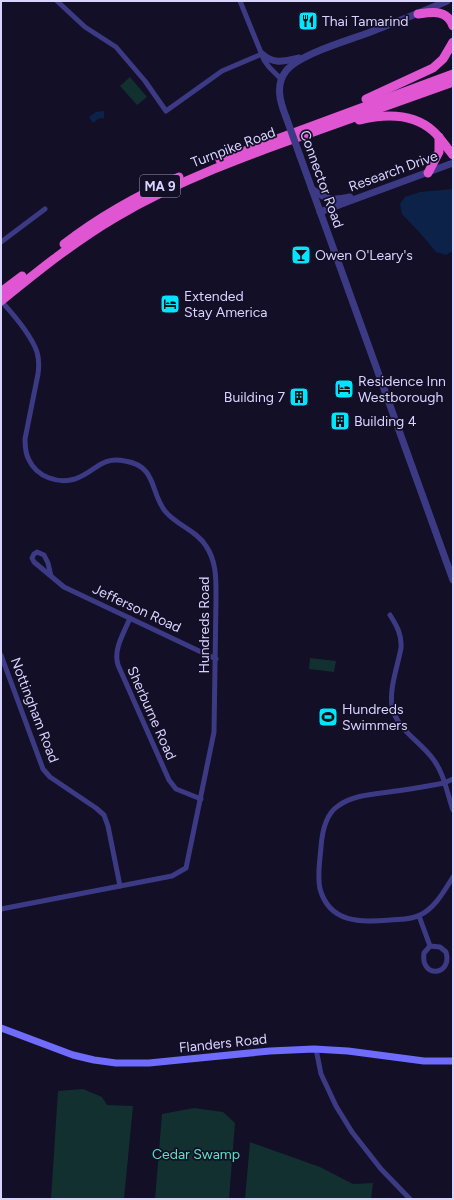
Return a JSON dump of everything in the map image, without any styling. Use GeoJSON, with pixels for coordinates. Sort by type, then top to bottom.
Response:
{"type":"FeatureCollection","features":[{"type":"Feature","properties":{"kind":"highway"},"geometry":{"type":"LineString","coordinates":[[418,14],[434,12],[444,14],[452,22],[453,26]]}},
{"type":"Feature","properties":{"kind":"highway"},"geometry":{"type":"LineString","coordinates":[[338,115],[348,107],[433,68],[443,59],[453,42]]}},
{"type":"Feature","properties":{"kind":"highway","name":"Turnpike Road"},"geometry":{"type":"LineString","coordinates":[[1,292],[75,236],[116,209],[148,192],[232,154],[453,74]]}},
{"type":"Feature","properties":{"kind":"highway","name":"Turnpike Road"},"geometry":{"type":"LineString","coordinates":[[1,301],[71,246],[116,217],[148,199],[195,176],[453,82]]}},
{"type":"Feature","properties":{"kind":"highway"},"geometry":{"type":"LineString","coordinates":[[327,127],[340,126],[372,118],[399,116],[418,122],[432,130],[439,136],[453,155]]}},
{"type":"Feature","properties":{"kind":"highway"},"geometry":{"type":"LineString","coordinates":[[428,173],[438,152],[439,136]]}},
{"type":"Feature","properties":{"kind":"main road","name":"Flanders Road"},"geometry":{"type":"LineString","coordinates":[[1,1028],[73,1055],[116,1063],[149,1063],[270,1051],[316,1050],[348,1051],[424,1061],[453,1061]]}},
{"type":"Feature","properties":{"kind":"street"},"geometry":{"type":"LineString","coordinates":[[57,1],[85,26],[116,48],[145,81],[166,111],[222,70],[262,54]]}},
{"type":"Feature","properties":{"kind":"street"},"geometry":{"type":"LineString","coordinates":[[240,1],[262,54],[269,67],[281,79],[286,70],[293,64],[313,54],[418,14],[447,1]]}},
{"type":"Feature","properties":{"kind":"street"},"geometry":{"type":"LineString","coordinates":[[262,54],[273,61],[281,62],[313,54]]}},
{"type":"Feature","properties":{"kind":"street","name":"Connector Road"},"geometry":{"type":"LineString","coordinates":[[281,79],[279,94],[286,117],[453,580]]}},
{"type":"Feature","properties":{"kind":"street","name":"Research Drive"},"geometry":{"type":"LineString","coordinates":[[320,212],[453,163]]}},
{"type":"Feature","properties":{"kind":"street"},"geometry":{"type":"LineString","coordinates":[[312,188],[327,198],[337,200],[368,194]]}},
{"type":"Feature","properties":{"kind":"street"},"geometry":{"type":"LineString","coordinates":[[1,242],[45,209]]}},
{"type":"Feature","properties":{"kind":"street","name":"Hundreds Road"},"geometry":{"type":"LineString","coordinates":[[1,301],[32,342],[37,352],[39,363],[38,374],[25,439],[25,450],[35,469],[44,476],[65,481],[76,478],[104,462],[115,460],[137,464],[146,471],[152,480],[159,501],[165,510],[172,518],[199,538],[206,546],[211,556],[216,577],[214,732],[186,868],[172,876],[1,909]]}},
{"type":"Feature","properties":{"kind":"street","name":"Jefferson Road"},"geometry":{"type":"LineString","coordinates":[[51,576],[48,563],[44,555],[37,552],[34,554],[32,558],[34,562],[64,587],[216,659]]}},
{"type":"Feature","properties":{"kind":"street"},"geometry":{"type":"LineString","coordinates":[[390,615],[400,633],[402,641],[402,648],[391,696],[393,709],[401,725],[434,760],[440,770],[453,810]]}},
{"type":"Feature","properties":{"kind":"street","name":"Sherburne Road"},"geometry":{"type":"LineString","coordinates":[[130,618],[116,651],[118,665],[172,785],[183,793],[201,799]]}},
{"type":"Feature","properties":{"kind":"street","name":"Nottingham Road"},"geometry":{"type":"LineString","coordinates":[[1,655],[42,769],[50,777],[96,808],[106,820],[120,886]]}},
{"type":"Feature","properties":{"kind":"street"},"geometry":{"type":"LineString","coordinates":[[453,779],[444,783],[365,796],[344,802],[336,807],[329,816],[323,831],[319,880],[321,890],[331,908],[339,915],[350,920],[362,922],[406,919],[419,916],[428,911],[435,903],[453,877]]}},
{"type":"Feature","properties":{"kind":"street"},"geometry":{"type":"LineString","coordinates":[[419,916],[430,946]]}},
{"type":"Feature","properties":{"kind":"street"},"geometry":{"type":"LineString","coordinates":[[430,946],[440,947],[446,952],[447,962],[445,967],[441,970],[431,971],[424,963],[424,953],[430,946]]}},
{"type":"Feature","properties":{"kind":"street"},"geometry":{"type":"LineString","coordinates":[[316,1050],[321,1074],[336,1106],[352,1132],[371,1158],[410,1199]]}},
{"type":"Feature","properties":{"kind":"green space"},"geometry":{"type":"Polygon","coordinates":[[[130,77],[147,97],[137,105],[120,86],[130,77]]]}},
{"type":"Feature","properties":{"kind":"green space"},"geometry":{"type":"Polygon","coordinates":[[[310,658],[336,661],[334,672],[309,669],[310,658]]]}},
{"type":"Feature","properties":{"kind":"green space"},"geometry":{"type":"Polygon","coordinates":[[[83,1089],[102,1097],[107,1105],[133,1106],[124,1199],[51,1199],[58,1091],[83,1089]]]}},
{"type":"Feature","properties":{"kind":"green space","name":"Cedar Swamp"},"geometry":{"type":"Polygon","coordinates":[[[194,1108],[223,1112],[235,1123],[229,1199],[155,1199],[162,1114],[194,1108]]]}},
{"type":"Feature","properties":{"kind":"green space","name":"Cedar Swamp"},"geometry":{"type":"Polygon","coordinates":[[[250,1142],[320,1167],[353,1184],[373,1183],[371,1199],[245,1199],[250,1142]]]}},
{"type":"Feature","properties":{"kind":"water"},"geometry":{"type":"Polygon","coordinates":[[[104,111],[104,118],[98,119],[93,123],[89,117],[96,112],[104,111]]]}},
{"type":"Feature","properties":{"kind":"water"},"geometry":{"type":"Polygon","coordinates":[[[453,189],[453,251],[446,255],[436,252],[402,214],[400,204],[405,197],[420,192],[453,189]]]}},
{"type":"Feature","properties":{"kind":"water","name":"Hundreds Swimmers"},"geometry":{"type":"Polygon","coordinates":[[[335,709],[336,720],[322,721],[321,714],[329,713],[329,710],[335,709]]]}},
{"type":"Feature","properties":{"kind":"place","name":"Thai Tamarind"},"geometry":{"type":"Point","coordinates":[308,21]}},
{"type":"Feature","properties":{"kind":"place","name":"Owen O'Leary's"},"geometry":{"type":"Point","coordinates":[301,255]}},
{"type":"Feature","properties":{"kind":"place","name":"Extended Stay America"},"geometry":{"type":"Point","coordinates":[170,304]}},
{"type":"Feature","properties":{"kind":"place","name":"Residence Inn Westborough"},"geometry":{"type":"Point","coordinates":[344,389]}},
{"type":"Feature","properties":{"kind":"place","name":"Building 7"},"geometry":{"type":"Point","coordinates":[299,397]}},
{"type":"Feature","properties":{"kind":"place","name":"Building 4"},"geometry":{"type":"Point","coordinates":[340,421]}},
{"type":"Feature","properties":{"kind":"place","name":"Hundreds Swimmers"},"geometry":{"type":"Point","coordinates":[328,717]}}]}
